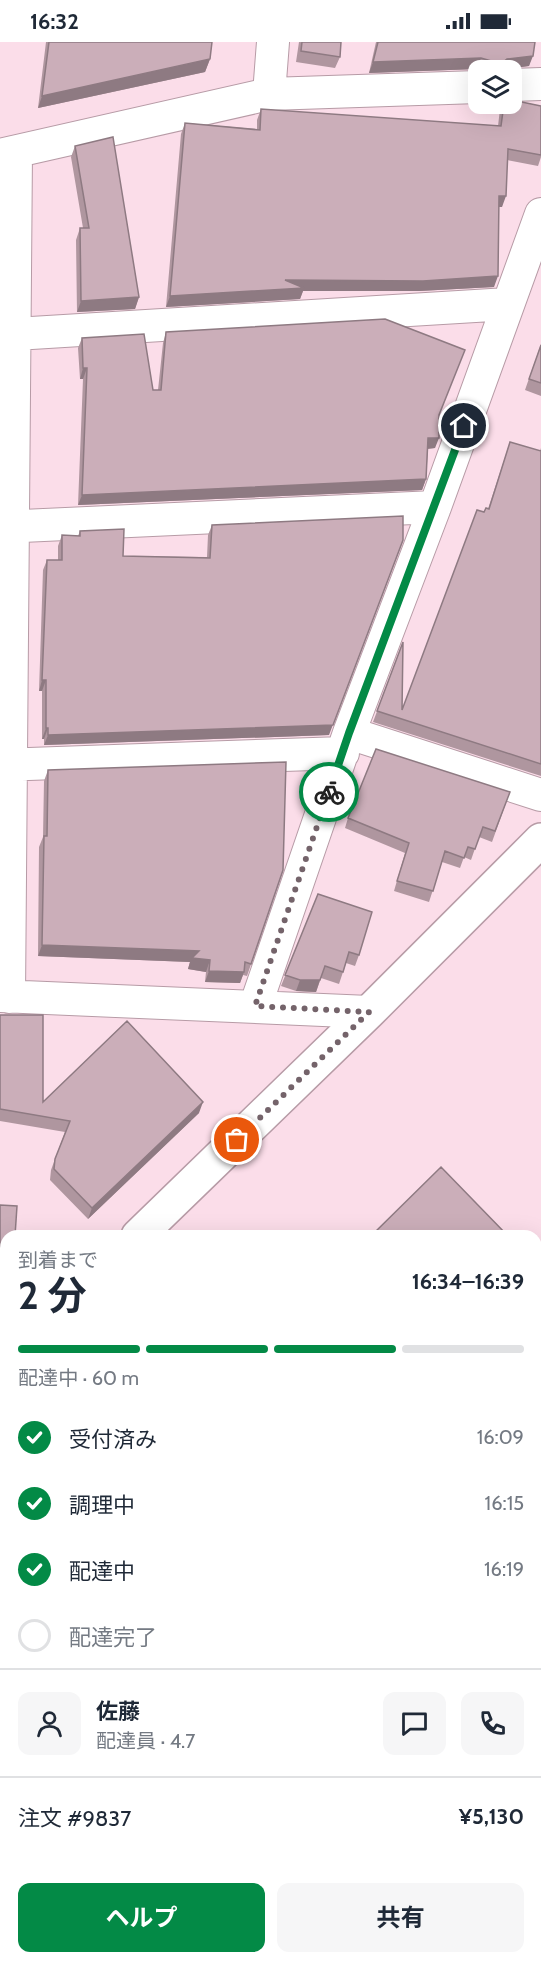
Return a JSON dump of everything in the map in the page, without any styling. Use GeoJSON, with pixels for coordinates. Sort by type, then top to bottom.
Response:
{"type":"FeatureCollection","features":[{"type":"Feature","properties":{"kind":"street"},"geometry":{"type":"LineString","coordinates":[[269,94],[273,42]]}},
{"type":"Feature","properties":{"kind":"street"},"geometry":{"type":"LineString","coordinates":[[522,85],[541,84]]}},
{"type":"Feature","properties":{"kind":"street"},"geometry":{"type":"LineString","coordinates":[[369,1012],[5,997],[7,527],[15,334],[8,153],[269,94],[468,87]]}},
{"type":"Feature","properties":{"kind":"street"},"geometry":{"type":"LineString","coordinates":[[255,1006],[346,743],[435,507],[541,214]]}},
{"type":"Feature","properties":{"kind":"street"},"geometry":{"type":"LineString","coordinates":[[15,334],[508,304]]}},
{"type":"Feature","properties":{"kind":"street"},"geometry":{"type":"LineString","coordinates":[[7,527],[435,507]]}},
{"type":"Feature","properties":{"kind":"street"},"geometry":{"type":"LineString","coordinates":[[6,765],[346,743],[541,795]]}},
{"type":"Feature","properties":{"kind":"street"},"geometry":{"type":"LineString","coordinates":[[144,1230],[369,1012],[541,840]]}},
{"type":"Feature","properties":{"kind":"building"},"geometry":{"type":"Polygon","coordinates":[[[49,42],[212,42],[210,59],[42,96],[49,42]]]}},
{"type":"Feature","properties":{"kind":"building"},"geometry":{"type":"Polygon","coordinates":[[[302,42],[341,42],[340,57],[301,51],[302,42]]]}},
{"type":"Feature","properties":{"kind":"building"},"geometry":{"type":"Polygon","coordinates":[[[378,42],[535,42],[533,56],[506,60],[481,58],[373,62],[378,42]]]}},
{"type":"Feature","properties":{"kind":"building"},"geometry":{"type":"Polygon","coordinates":[[[522,102],[541,106],[541,155],[508,149],[506,196],[499,196],[498,276],[423,281],[285,280],[304,288],[170,296],[185,123],[260,130],[261,109],[501,126],[503,114],[522,114],[522,102]]]}},
{"type":"Feature","properties":{"kind":"building"},"geometry":{"type":"Polygon","coordinates":[[[113,137],[139,297],[81,301],[80,228],[89,228],[75,146],[113,137]]]}},
{"type":"Feature","properties":{"kind":"building"},"geometry":{"type":"Polygon","coordinates":[[[385,319],[465,350],[439,415],[439,438],[428,438],[426,479],[82,495],[87,368],[83,368],[82,338],[144,334],[153,390],[161,390],[166,332],[385,319]]]}},
{"type":"Feature","properties":{"kind":"building"},"geometry":{"type":"Polygon","coordinates":[[[541,345],[541,383],[529,379],[541,345]]]}},
{"type":"Feature","properties":{"kind":"building"},"geometry":{"type":"Polygon","coordinates":[[[510,442],[541,451],[541,764],[377,711],[403,642],[402,710],[477,510],[484,512],[486,508],[489,509],[510,442]]]}},
{"type":"Feature","properties":{"kind":"building"},"geometry":{"type":"Polygon","coordinates":[[[403,516],[403,540],[333,725],[48,735],[46,680],[42,680],[47,560],[62,560],[62,535],[80,536],[80,531],[124,529],[123,556],[210,558],[212,525],[403,516]]]}},
{"type":"Feature","properties":{"kind":"building"},"geometry":{"type":"Polygon","coordinates":[[[376,749],[510,792],[495,831],[483,827],[475,849],[468,847],[464,858],[445,851],[433,891],[397,881],[409,843],[348,818],[376,749]]]}},
{"type":"Feature","properties":{"kind":"building"},"geometry":{"type":"Polygon","coordinates":[[[286,762],[283,870],[251,964],[245,962],[244,972],[209,971],[210,960],[192,958],[199,951],[42,945],[48,770],[286,762]]]}},
{"type":"Feature","properties":{"kind":"building"},"geometry":{"type":"Polygon","coordinates":[[[318,894],[372,912],[359,955],[349,952],[343,972],[325,966],[320,980],[300,980],[285,975],[318,894]]]}},
{"type":"Feature","properties":{"kind":"building"},"geometry":{"type":"Polygon","coordinates":[[[0,1015],[43,1015],[43,1102],[127,1021],[203,1102],[92,1208],[54,1169],[55,1159],[70,1121],[0,1109],[0,1015]]]}},
{"type":"Feature","properties":{"kind":"building"},"geometry":{"type":"Polygon","coordinates":[[[441,1167],[502,1230],[377,1230],[441,1167]]]}},
{"type":"Feature","properties":{"kind":"building"},"geometry":{"type":"Polygon","coordinates":[[[0,1205],[17,1206],[15,1230],[0,1230],[0,1205]]]}},
{"type":"Feature","properties":{"kind":"way so far"},"geometry":{"type":"LineString","coordinates":[[237,1140],[369,1012],[255,1006],[329,792]]}},
{"type":"Feature","properties":{"kind":"route"},"geometry":{"type":"LineString","coordinates":[[329,792],[464,426]]}}]}
